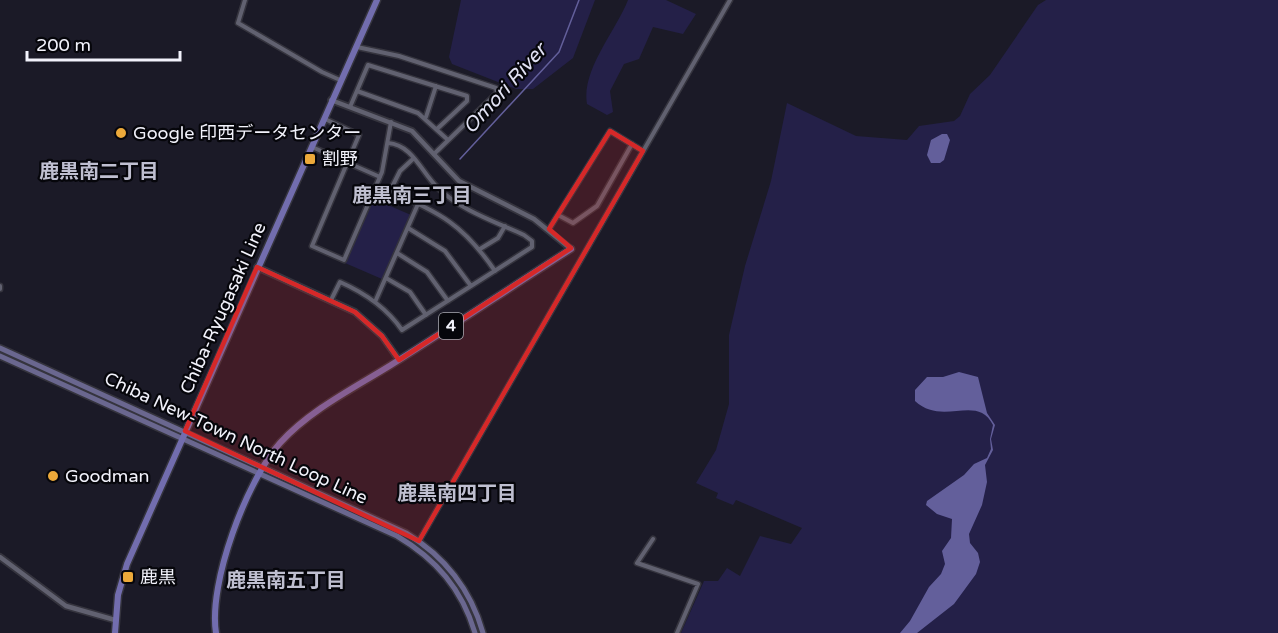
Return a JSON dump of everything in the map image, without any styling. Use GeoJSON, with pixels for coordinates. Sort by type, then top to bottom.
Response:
{"type":"FeatureCollection","features":[{"type":"Feature","properties":{"kind":"main road","name":"Chiba-Ryugasaki Line"},"geometry":{"type":"LineString","coordinates":[[115,633],[118,595],[127,564],[310,146],[377,0]]}},
{"type":"Feature","properties":{"kind":"main road","name":"4"},"geometry":{"type":"LineString","coordinates":[[216,633],[214,602],[219,576],[260,473],[279,444],[294,429],[571,249]]}},
{"type":"Feature","properties":{"kind":"main road","name":"Chiba New-Town North Loop Line"},"geometry":{"type":"LineString","coordinates":[[0,348],[397,536],[427,555],[457,590],[475,633]]}},
{"type":"Feature","properties":{"kind":"main road","name":"Chiba New-Town North Loop Line"},"geometry":{"type":"LineString","coordinates":[[0,356],[264,466],[419,541],[443,561],[459,582],[477,615],[483,633]]}},
{"type":"Feature","properties":{"kind":"street"},"geometry":{"type":"LineString","coordinates":[[245,0],[238,23],[340,80]]}},
{"type":"Feature","properties":{"kind":"street"},"geometry":{"type":"LineString","coordinates":[[419,541],[730,0]]}},
{"type":"Feature","properties":{"kind":"street"},"geometry":{"type":"LineString","coordinates":[[356,47],[399,56],[496,88],[497,93],[434,154]]}},
{"type":"Feature","properties":{"kind":"street"},"geometry":{"type":"LineString","coordinates":[[350,107],[368,65],[467,96],[467,101],[437,129]]}},
{"type":"Feature","properties":{"kind":"street"},"geometry":{"type":"LineString","coordinates":[[426,117],[436,86]]}},
{"type":"Feature","properties":{"kind":"street"},"geometry":{"type":"LineString","coordinates":[[357,90],[426,117],[448,140]]}},
{"type":"Feature","properties":{"kind":"street"},"geometry":{"type":"LineString","coordinates":[[331,100],[391,121],[412,131],[449,172],[466,186],[549,229],[571,249]]}},
{"type":"Feature","properties":{"kind":"street"},"geometry":{"type":"LineString","coordinates":[[323,118],[359,135],[312,246],[344,260],[380,177],[391,121]]}},
{"type":"Feature","properties":{"kind":"street"},"geometry":{"type":"LineString","coordinates":[[549,229],[610,131],[643,151]]}},
{"type":"Feature","properties":{"kind":"street"},"geometry":{"type":"LineString","coordinates":[[331,300],[340,282],[375,302],[402,330],[532,247],[532,241],[453,200],[438,188],[403,146],[388,143]]}},
{"type":"Feature","properties":{"kind":"street"},"geometry":{"type":"LineString","coordinates":[[558,215],[573,223],[597,206],[632,144]]}},
{"type":"Feature","properties":{"kind":"street"},"geometry":{"type":"LineString","coordinates":[[310,146],[380,177]]}},
{"type":"Feature","properties":{"kind":"street"},"geometry":{"type":"LineString","coordinates":[[414,158],[400,171],[390,191],[453,222],[480,249],[495,271]]}},
{"type":"Feature","properties":{"kind":"street"},"geometry":{"type":"LineString","coordinates":[[375,302],[418,204]]}},
{"type":"Feature","properties":{"kind":"street"},"geometry":{"type":"LineString","coordinates":[[480,249],[498,238],[505,226]]}},
{"type":"Feature","properties":{"kind":"street"},"geometry":{"type":"LineString","coordinates":[[408,228],[428,237],[446,251],[471,286]]}},
{"type":"Feature","properties":{"kind":"street"},"geometry":{"type":"LineString","coordinates":[[397,253],[427,272],[448,301]]}},
{"type":"Feature","properties":{"kind":"street"},"geometry":{"type":"LineString","coordinates":[[257,267],[331,300],[369,322],[399,360]]}},
{"type":"Feature","properties":{"kind":"street"},"geometry":{"type":"LineString","coordinates":[[386,278],[410,292],[426,315]]}},
{"type":"Feature","properties":{"kind":"street"},"geometry":{"type":"LineString","coordinates":[[653,539],[637,563],[698,585],[677,633]]}},
{"type":"Feature","properties":{"kind":"street"},"geometry":{"type":"LineString","coordinates":[[0,557],[66,606],[115,620]]}},
{"type":"Feature","properties":{"kind":"highlighted area"},"geometry":{"type":"Polygon","coordinates":[[[610,131],[643,151],[419,541],[185,431],[257,267],[355,312],[382,336],[399,360],[571,248],[549,229],[610,131]]]}},
{"type":"Feature","properties":{"kind":"shaded area"},"geometry":{"type":"Polygon","coordinates":[[[461,0],[595,0],[573,58],[533,89],[516,89],[452,64],[449,57],[461,0]]]}},
{"type":"Feature","properties":{"kind":"shaded area"},"geometry":{"type":"Polygon","coordinates":[[[628,0],[666,0],[696,14],[683,34],[653,27],[639,59],[624,64],[610,91],[613,112],[607,115],[587,104],[589,78],[628,0]]]}},
{"type":"Feature","properties":{"kind":"shaded area"},"geometry":{"type":"Polygon","coordinates":[[[1046,0],[1278,0],[1278,633],[681,633],[704,581],[718,581],[727,568],[740,576],[760,536],[791,544],[802,528],[736,500],[733,505],[716,498],[718,493],[696,483],[716,450],[729,404],[729,335],[745,266],[771,181],[787,103],[856,136],[907,140],[919,126],[954,121],[960,116],[970,94],[990,75],[1038,5],[1046,0]]]}},
{"type":"Feature","properties":{"kind":"shaded area"},"geometry":{"type":"Polygon","coordinates":[[[947,134],[950,140],[944,160],[940,163],[931,163],[927,155],[931,140],[947,134]]]}},
{"type":"Feature","properties":{"kind":"shaded area"},"geometry":{"type":"Polygon","coordinates":[[[374,199],[411,215],[382,279],[345,263],[374,199]]]}},
{"type":"Feature","properties":{"kind":"shaded area"},"geometry":{"type":"Polygon","coordinates":[[[959,372],[978,377],[987,413],[995,425],[991,439],[993,450],[985,465],[987,482],[982,505],[969,534],[970,543],[978,553],[980,562],[976,574],[954,604],[917,633],[900,633],[910,621],[929,587],[941,574],[945,564],[942,551],[951,538],[952,519],[937,514],[926,505],[927,501],[964,475],[974,464],[987,458],[991,449],[990,439],[993,425],[986,416],[978,411],[969,410],[937,411],[926,408],[915,401],[915,390],[927,377],[943,377],[959,372]]]}},
{"type":"Feature","properties":{"kind":"waterway","name":"Omori River"},"geometry":{"type":"LineString","coordinates":[[460,159],[559,52],[579,0]]}},
{"type":"Feature","properties":{"kind":"place","name":"Google 印西データセンター"},"geometry":{"type":"Point","coordinates":[121,133]}},
{"type":"Feature","properties":{"kind":"place","name":"割野"},"geometry":{"type":"Point","coordinates":[310,159]}},
{"type":"Feature","properties":{"kind":"place","name":"Goodman"},"geometry":{"type":"Point","coordinates":[53,476]}},
{"type":"Feature","properties":{"kind":"place","name":"鹿黒"},"geometry":{"type":"Point","coordinates":[128,577]}},
{"type":"Feature","properties":{"kind":"district","name":"鹿黒南二丁目"},"geometry":{"type":"Point","coordinates":[99,172]}},
{"type":"Feature","properties":{"kind":"district","name":"鹿黒南三丁目"},"geometry":{"type":"Point","coordinates":[412,196]}},
{"type":"Feature","properties":{"kind":"district","name":"鹿黒南四丁目"},"geometry":{"type":"Point","coordinates":[457,494]}},
{"type":"Feature","properties":{"kind":"district","name":"鹿黒南五丁目"},"geometry":{"type":"Point","coordinates":[286,581]}}]}
